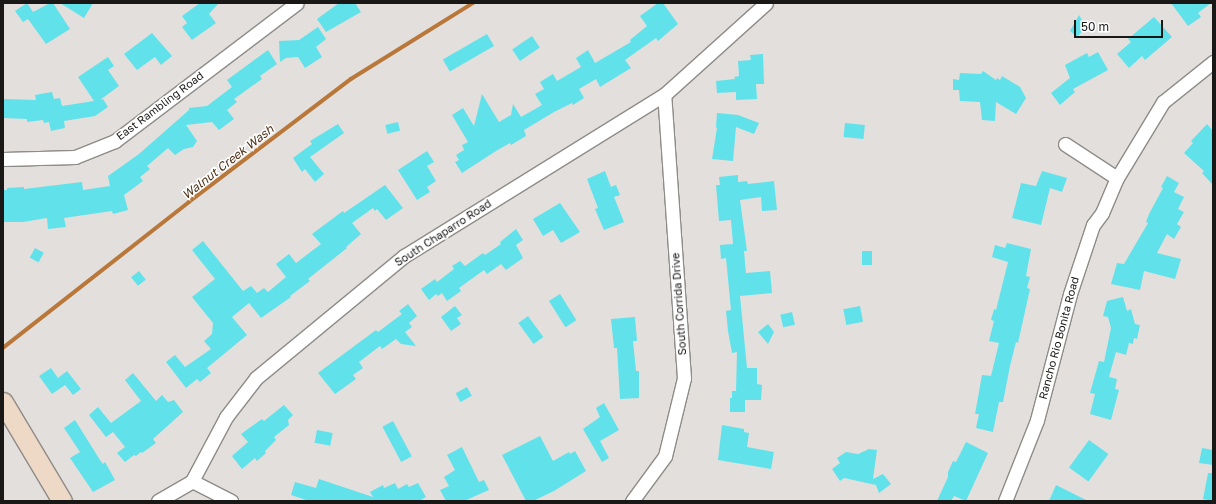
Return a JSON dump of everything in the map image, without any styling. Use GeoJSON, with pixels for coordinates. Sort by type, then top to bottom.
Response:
{"type":"FeatureCollection","features":[{"type":"Feature","properties":{"kind":"street","name":"South Chaparro Road"},"geometry":{"type":"LineString","coordinates":[[192,481],[226,416],[256,378],[404,256],[664,95],[766,3]]}},
{"type":"Feature","properties":{"kind":"street","name":"East Rambling Road"},"geometry":{"type":"LineString","coordinates":[[3,159],[75,158],[115,141],[290,5]]}},
{"type":"Feature","properties":{"kind":"street","name":"Rancho Rio Bonita Road"},"geometry":{"type":"LineString","coordinates":[[1005,501],[1037,420],[1070,294],[1093,225],[1102,213],[1117,178],[1163,102],[1213,62]]}},
{"type":"Feature","properties":{"kind":"street","name":"South Corrida Drive"},"geometry":{"type":"LineString","coordinates":[[632,501],[665,456],[684,378],[664,95]]}},
{"type":"Feature","properties":{"kind":"street"},"geometry":{"type":"LineString","coordinates":[[1065,144],[1117,178]]}},
{"type":"Feature","properties":{"kind":"street"},"geometry":{"type":"LineString","coordinates":[[3,402],[62,501]]}},
{"type":"Feature","properties":{"kind":"street"},"geometry":{"type":"LineString","coordinates":[[158,501],[192,481],[232,501]]}},
{"type":"Feature","properties":{"kind":"building"},"geometry":{"type":"Polygon","coordinates":[[[27,3],[33,12],[50,3],[53,3],[70,29],[46,44],[28,19],[23,22],[15,11],[27,3]]]}},
{"type":"Feature","properties":{"kind":"building"},"geometry":{"type":"Polygon","coordinates":[[[60,3],[93,3],[84,18],[60,3]]]}},
{"type":"Feature","properties":{"kind":"building"},"geometry":{"type":"Polygon","coordinates":[[[200,3],[219,3],[209,14],[216,23],[192,40],[182,27],[187,23],[182,16],[200,3]]]}},
{"type":"Feature","properties":{"kind":"building"},"geometry":{"type":"Polygon","coordinates":[[[339,3],[355,3],[361,12],[326,32],[317,19],[339,3]]]}},
{"type":"Feature","properties":{"kind":"building"},"geometry":{"type":"Polygon","coordinates":[[[658,3],[663,3],[678,24],[658,41],[656,38],[625,60],[631,68],[600,87],[596,79],[579,89],[584,98],[573,105],[572,103],[554,112],[524,130],[526,136],[511,145],[510,143],[496,151],[462,173],[455,162],[459,160],[456,155],[464,150],[462,145],[468,142],[452,115],[463,108],[474,126],[482,94],[499,122],[511,115],[513,104],[521,117],[542,105],[535,94],[544,89],[540,82],[553,74],[557,81],[581,67],[576,58],[588,50],[595,63],[631,42],[630,40],[647,26],[640,16],[658,3]]]}},
{"type":"Feature","properties":{"kind":"building"},"geometry":{"type":"Polygon","coordinates":[[[1171,3],[1211,3],[1198,13],[1201,17],[1188,26],[1171,3]]]}},
{"type":"Feature","properties":{"kind":"building"},"geometry":{"type":"Polygon","coordinates":[[[1079,15],[1086,27],[1077,37],[1070,31],[1079,15]]]}},
{"type":"Feature","properties":{"kind":"building"},"geometry":{"type":"Polygon","coordinates":[[[1154,17],[1172,37],[1145,60],[1142,56],[1129,68],[1117,54],[1131,42],[1128,39],[1154,17]]]}},
{"type":"Feature","properties":{"kind":"building"},"geometry":{"type":"Polygon","coordinates":[[[318,27],[326,39],[316,47],[322,57],[305,68],[298,57],[286,58],[280,62],[279,41],[299,40],[318,27]]]}},
{"type":"Feature","properties":{"kind":"building"},"geometry":{"type":"Polygon","coordinates":[[[152,33],[172,56],[161,65],[155,57],[137,70],[124,54],[152,33]]]}},
{"type":"Feature","properties":{"kind":"building"},"geometry":{"type":"Polygon","coordinates":[[[487,34],[494,46],[450,72],[443,60],[487,34]]]}},
{"type":"Feature","properties":{"kind":"building"},"geometry":{"type":"Polygon","coordinates":[[[532,36],[540,48],[520,61],[512,49],[532,36]]]}},
{"type":"Feature","properties":{"kind":"building"},"geometry":{"type":"Polygon","coordinates":[[[268,50],[277,64],[260,76],[262,79],[234,99],[237,102],[227,110],[234,119],[219,130],[212,122],[186,125],[197,141],[193,147],[184,149],[175,155],[168,148],[147,166],[150,169],[140,177],[143,181],[124,195],[128,210],[113,214],[112,211],[64,218],[66,227],[48,229],[47,218],[23,222],[3,222],[3,190],[7,190],[7,188],[24,187],[24,189],[82,182],[83,190],[110,186],[108,176],[139,154],[189,110],[189,108],[207,106],[232,87],[227,80],[268,50]]]}},
{"type":"Feature","properties":{"kind":"building"},"geometry":{"type":"Polygon","coordinates":[[[1098,52],[1108,70],[1073,89],[1075,92],[1060,105],[1051,93],[1070,78],[1065,65],[1087,53],[1089,57],[1098,52]]]}},
{"type":"Feature","properties":{"kind":"building"},"geometry":{"type":"Polygon","coordinates":[[[763,54],[764,84],[756,84],[757,99],[736,100],[736,92],[717,93],[716,81],[735,79],[734,77],[739,76],[738,61],[751,60],[750,55],[763,54]]]}},
{"type":"Feature","properties":{"kind":"building"},"geometry":{"type":"Polygon","coordinates":[[[108,57],[114,66],[108,70],[119,86],[100,100],[103,99],[108,107],[95,116],[64,121],[65,128],[51,131],[49,122],[44,123],[43,120],[27,122],[27,119],[3,118],[3,99],[36,100],[35,95],[52,92],[54,99],[60,98],[62,106],[94,101],[78,77],[108,57]]]}},
{"type":"Feature","properties":{"kind":"building"},"geometry":{"type":"Polygon","coordinates":[[[983,71],[996,80],[997,78],[1000,80],[1002,76],[1020,87],[1026,98],[1016,114],[996,102],[995,121],[982,120],[980,102],[960,101],[959,90],[953,90],[953,79],[959,80],[960,73],[981,74],[983,71]]]}},
{"type":"Feature","properties":{"kind":"building"},"geometry":{"type":"Polygon","coordinates":[[[717,113],[738,115],[759,123],[754,134],[736,127],[733,161],[712,159],[717,128],[717,113]]]}},
{"type":"Feature","properties":{"kind":"building"},"geometry":{"type":"Polygon","coordinates":[[[398,122],[400,131],[387,134],[385,125],[398,122]]]}},
{"type":"Feature","properties":{"kind":"building"},"geometry":{"type":"Polygon","coordinates":[[[845,123],[865,125],[863,139],[844,137],[845,123]]]}},
{"type":"Feature","properties":{"kind":"building"},"geometry":{"type":"Polygon","coordinates":[[[338,124],[344,133],[310,157],[324,174],[315,182],[305,169],[302,172],[293,158],[312,144],[310,141],[338,124]]]}},
{"type":"Feature","properties":{"kind":"building"},"geometry":{"type":"Polygon","coordinates":[[[1207,124],[1213,131],[1213,185],[1202,173],[1204,171],[1184,153],[1193,143],[1191,141],[1207,124]]]}},
{"type":"Feature","properties":{"kind":"building"},"geometry":{"type":"Polygon","coordinates":[[[427,151],[434,162],[427,166],[436,181],[427,187],[430,192],[417,200],[398,170],[427,151]]]}},
{"type":"Feature","properties":{"kind":"building"},"geometry":{"type":"Polygon","coordinates":[[[605,171],[611,187],[616,185],[620,195],[614,197],[624,222],[604,230],[595,209],[598,208],[587,179],[605,171]]]}},
{"type":"Feature","properties":{"kind":"building"},"geometry":{"type":"Polygon","coordinates":[[[1042,171],[1067,178],[1062,192],[1050,188],[1041,225],[1012,218],[1021,183],[1036,186],[1042,171]]]}},
{"type":"Feature","properties":{"kind":"building"},"geometry":{"type":"Polygon","coordinates":[[[738,175],[738,182],[747,181],[748,184],[774,181],[777,210],[762,211],[761,197],[740,200],[747,251],[744,251],[746,273],[770,271],[772,293],[740,296],[747,368],[757,368],[757,384],[762,385],[761,400],[745,400],[745,412],[730,412],[730,398],[732,398],[732,391],[736,391],[737,352],[732,353],[728,331],[726,311],[731,310],[726,258],[721,259],[720,245],[733,244],[731,220],[719,221],[716,185],[720,185],[719,177],[738,175]]]}},
{"type":"Feature","properties":{"kind":"building"},"geometry":{"type":"Polygon","coordinates":[[[1167,176],[1179,183],[1174,192],[1184,197],[1178,209],[1184,212],[1177,224],[1181,227],[1174,239],[1167,234],[1157,253],[1181,259],[1175,279],[1144,271],[1140,290],[1111,284],[1117,263],[1124,264],[1148,223],[1146,222],[1149,214],[1163,188],[1161,187],[1167,176]]]}},
{"type":"Feature","properties":{"kind":"building"},"geometry":{"type":"Polygon","coordinates":[[[385,185],[403,208],[386,220],[377,209],[375,211],[373,208],[352,223],[361,234],[346,247],[347,248],[308,279],[310,281],[290,296],[291,297],[261,318],[249,303],[232,317],[247,335],[207,368],[211,373],[200,382],[197,379],[186,388],[166,362],[175,355],[185,367],[211,349],[204,341],[212,334],[213,323],[192,297],[215,279],[192,250],[203,241],[243,291],[251,286],[257,293],[264,288],[268,292],[286,277],[276,264],[289,254],[296,263],[321,244],[312,234],[343,211],[344,213],[385,185]]]}},
{"type":"Feature","properties":{"kind":"building"},"geometry":{"type":"Polygon","coordinates":[[[560,203],[580,232],[561,243],[553,230],[543,236],[533,219],[560,203]]]}},
{"type":"Feature","properties":{"kind":"building"},"geometry":{"type":"Polygon","coordinates":[[[516,229],[523,240],[516,245],[523,258],[506,270],[501,264],[487,274],[484,270],[459,288],[461,291],[447,301],[442,293],[438,296],[436,294],[429,300],[421,289],[435,279],[437,282],[454,269],[452,266],[460,261],[465,266],[483,253],[485,255],[501,244],[500,242],[516,229]]]}},
{"type":"Feature","properties":{"kind":"building"},"geometry":{"type":"Polygon","coordinates":[[[1007,243],[1031,249],[1026,276],[1030,277],[1027,288],[1030,289],[1018,343],[1016,342],[1010,366],[1003,402],[999,402],[993,432],[976,428],[979,414],[975,414],[982,375],[991,376],[999,343],[989,341],[994,321],[991,320],[994,309],[996,310],[1008,262],[992,257],[995,245],[1005,248],[1007,243]]]}},
{"type":"Feature","properties":{"kind":"building"},"geometry":{"type":"Polygon","coordinates":[[[35,248],[44,253],[38,262],[30,258],[35,248]]]}},
{"type":"Feature","properties":{"kind":"building"},"geometry":{"type":"Polygon","coordinates":[[[862,251],[872,251],[872,265],[862,265],[862,251]]]}},
{"type":"Feature","properties":{"kind":"building"},"geometry":{"type":"Polygon","coordinates":[[[139,271],[146,280],[138,286],[131,277],[139,271]]]}},
{"type":"Feature","properties":{"kind":"building"},"geometry":{"type":"Polygon","coordinates":[[[560,294],[576,320],[565,327],[549,301],[560,294]]]}},
{"type":"Feature","properties":{"kind":"building"},"geometry":{"type":"Polygon","coordinates":[[[1123,297],[1127,311],[1131,309],[1135,324],[1140,325],[1137,339],[1134,338],[1133,344],[1129,343],[1126,355],[1116,352],[1109,377],[1117,379],[1115,389],[1119,390],[1111,420],[1090,414],[1095,394],[1090,393],[1099,361],[1104,362],[1111,328],[1108,317],[1103,316],[1107,301],[1123,297]]]}},
{"type":"Feature","properties":{"kind":"building"},"geometry":{"type":"Polygon","coordinates":[[[408,304],[417,316],[409,323],[412,327],[405,332],[416,346],[401,344],[396,339],[382,349],[380,346],[359,362],[363,368],[353,375],[356,379],[335,394],[318,373],[376,330],[378,332],[402,314],[399,311],[408,304]]]}},
{"type":"Feature","properties":{"kind":"building"},"geometry":{"type":"Polygon","coordinates":[[[455,306],[462,315],[457,318],[461,324],[451,331],[441,317],[455,306]]]}},
{"type":"Feature","properties":{"kind":"building"},"geometry":{"type":"Polygon","coordinates":[[[860,306],[863,322],[846,325],[843,309],[860,306]]]}},
{"type":"Feature","properties":{"kind":"building"},"geometry":{"type":"Polygon","coordinates":[[[792,312],[795,325],[783,327],[780,315],[792,312]]]}},
{"type":"Feature","properties":{"kind":"building"},"geometry":{"type":"Polygon","coordinates":[[[528,316],[543,337],[534,344],[518,323],[528,316]]]}},
{"type":"Feature","properties":{"kind":"building"},"geometry":{"type":"Polygon","coordinates":[[[635,317],[637,341],[633,341],[636,371],[639,371],[639,398],[620,399],[617,348],[614,348],[611,319],[635,317]]]}},
{"type":"Feature","properties":{"kind":"building"},"geometry":{"type":"Polygon","coordinates":[[[768,324],[774,332],[768,344],[758,332],[768,324]]]}},
{"type":"Feature","properties":{"kind":"building"},"geometry":{"type":"Polygon","coordinates":[[[51,368],[58,378],[67,371],[81,389],[73,395],[65,385],[52,394],[39,376],[51,368]]]}},
{"type":"Feature","properties":{"kind":"building"},"geometry":{"type":"Polygon","coordinates":[[[133,373],[156,401],[162,395],[168,402],[174,400],[183,412],[153,439],[156,443],[142,453],[141,452],[136,456],[134,455],[125,462],[117,453],[125,447],[113,432],[106,437],[89,415],[98,407],[111,423],[141,401],[125,380],[133,373]]]}},
{"type":"Feature","properties":{"kind":"building"},"geometry":{"type":"Polygon","coordinates":[[[467,387],[472,396],[460,402],[456,393],[467,387]]]}},
{"type":"Feature","properties":{"kind":"building"},"geometry":{"type":"Polygon","coordinates":[[[604,403],[619,430],[600,441],[609,458],[602,462],[583,429],[600,417],[596,408],[604,403]]]}},
{"type":"Feature","properties":{"kind":"building"},"geometry":{"type":"Polygon","coordinates":[[[284,405],[293,415],[288,420],[289,425],[274,437],[276,440],[265,451],[266,453],[257,461],[255,458],[242,469],[232,456],[248,442],[241,434],[262,419],[264,421],[284,405]]]}},
{"type":"Feature","properties":{"kind":"building"},"geometry":{"type":"Polygon","coordinates":[[[75,420],[100,460],[103,464],[105,462],[115,480],[93,492],[70,458],[80,452],[64,428],[75,420]]]}},
{"type":"Feature","properties":{"kind":"building"},"geometry":{"type":"Polygon","coordinates":[[[393,421],[412,456],[401,462],[382,427],[393,421]]]}},
{"type":"Feature","properties":{"kind":"building"},"geometry":{"type":"Polygon","coordinates":[[[722,425],[744,429],[744,432],[749,433],[747,447],[774,452],[771,469],[718,460],[722,425]]]}},
{"type":"Feature","properties":{"kind":"building"},"geometry":{"type":"Polygon","coordinates":[[[317,430],[333,433],[330,446],[315,443],[317,430]]]}},
{"type":"Feature","properties":{"kind":"building"},"geometry":{"type":"Polygon","coordinates":[[[540,436],[553,461],[569,452],[570,454],[575,451],[586,471],[554,491],[533,501],[526,501],[502,455],[540,436]]]}},
{"type":"Feature","properties":{"kind":"building"},"geometry":{"type":"Polygon","coordinates":[[[1089,440],[1108,454],[1088,482],[1069,468],[1089,440]]]}},
{"type":"Feature","properties":{"kind":"building"},"geometry":{"type":"Polygon","coordinates":[[[966,442],[988,453],[966,501],[954,496],[951,501],[937,501],[948,477],[948,472],[953,461],[956,462],[966,442]]]}},
{"type":"Feature","properties":{"kind":"building"},"geometry":{"type":"Polygon","coordinates":[[[462,447],[479,482],[484,480],[489,490],[464,501],[446,501],[440,490],[449,486],[444,477],[455,470],[447,455],[462,447]]]}},
{"type":"Feature","properties":{"kind":"building"},"geometry":{"type":"Polygon","coordinates":[[[1202,448],[1213,450],[1213,465],[1199,463],[1202,448]]]}},
{"type":"Feature","properties":{"kind":"building"},"geometry":{"type":"Polygon","coordinates":[[[869,449],[877,450],[873,479],[883,474],[891,484],[879,493],[876,485],[844,478],[840,481],[832,469],[840,463],[837,458],[846,452],[858,454],[869,449]]]}},
{"type":"Feature","properties":{"kind":"building"},"geometry":{"type":"Polygon","coordinates":[[[1208,473],[1213,473],[1213,501],[1203,499],[1208,473]]]}},
{"type":"Feature","properties":{"kind":"building"},"geometry":{"type":"Polygon","coordinates":[[[319,479],[373,497],[370,492],[383,485],[384,488],[395,483],[398,489],[407,484],[409,487],[418,483],[426,497],[419,501],[309,501],[291,495],[295,482],[316,488],[319,479]]]}},
{"type":"Feature","properties":{"kind":"building"},"geometry":{"type":"Polygon","coordinates":[[[1056,485],[1088,501],[1049,501],[1056,485]]]}},
{"type":"Feature","properties":{"kind":"waterway","name":"Walnut Creek Wash"},"geometry":{"type":"LineString","coordinates":[[3,348],[189,202],[351,79],[473,3]]}}]}
